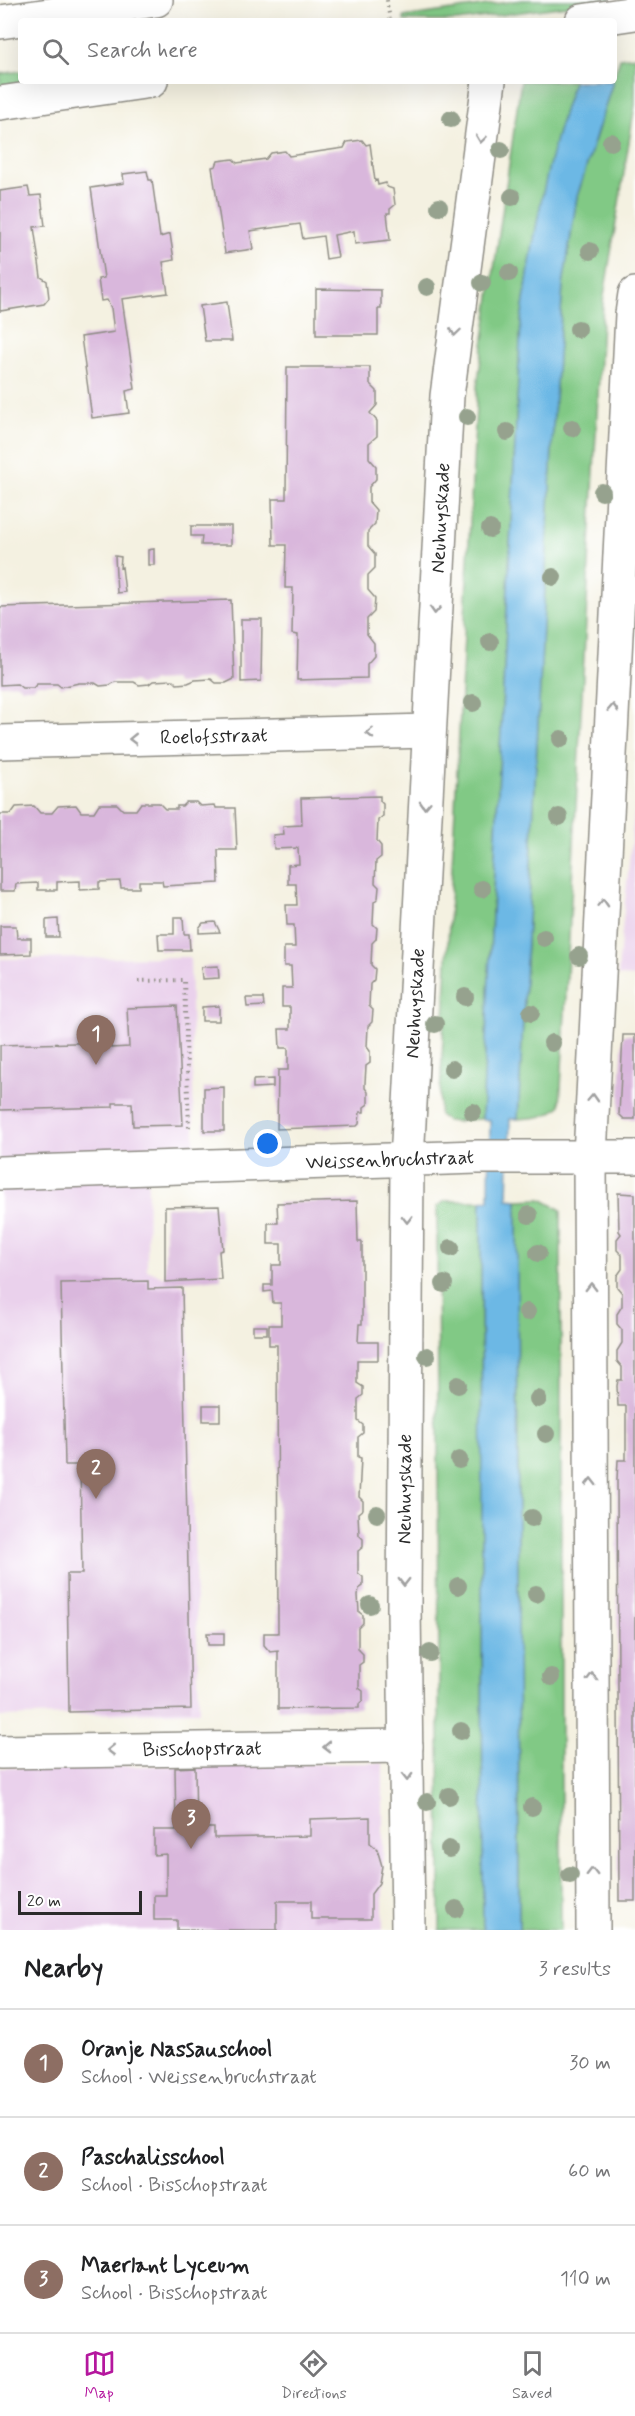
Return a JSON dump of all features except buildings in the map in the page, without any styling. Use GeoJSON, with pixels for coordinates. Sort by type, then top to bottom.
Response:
{"type":"FeatureCollection","features":[{"type":"Feature","properties":{"kind":"street"},"geometry":{"type":"LineString","coordinates":[[28,18],[156,0]]}},
{"type":"Feature","properties":{"kind":"street"},"geometry":{"type":"LineString","coordinates":[[602,18],[635,13]]}},
{"type":"Feature","properties":{"kind":"street"},"geometry":{"type":"LineString","coordinates":[[0,22],[18,19]]}},
{"type":"Feature","properties":{"kind":"street"},"geometry":{"type":"LineString","coordinates":[[0,103],[130,84]]}},
{"type":"Feature","properties":{"kind":"street","name":"Neuhuyskade"},"geometry":{"type":"LineString","coordinates":[[408,1930],[404,1597],[407,1161],[447,396],[489,84]]}},
{"type":"Feature","properties":{"kind":"street"},"geometry":{"type":"LineString","coordinates":[[592,1930],[590,1156],[632,314],[635,294]]}},
{"type":"Feature","properties":{"kind":"street","name":"Roelofsstraat"},"geometry":{"type":"LineString","coordinates":[[0,742],[429,732]]}},
{"type":"Feature","properties":{"kind":"street","name":"Weissenbruchstraat"},"geometry":{"type":"LineString","coordinates":[[0,1173],[477,1157],[635,1157]]}},
{"type":"Feature","properties":{"kind":"street","name":"Bisschopstraat"},"geometry":{"type":"LineString","coordinates":[[0,1752],[406,1746]]}},
{"type":"Feature","properties":{"kind":"path"},"geometry":{"type":"LineString","coordinates":[[387,0],[390,18]]}},
{"type":"Feature","properties":{"kind":"path"},"geometry":{"type":"LineString","coordinates":[[138,981],[184,980],[190,1167]]}},
{"type":"Feature","properties":{"kind":"shaded area"},"geometry":{"type":"Polygon","coordinates":[[[635,805],[635,977],[618,976],[635,805]]]}},
{"type":"Feature","properties":{"kind":"shaded area"},"geometry":{"type":"Polygon","coordinates":[[[190,957],[195,1172],[148,1173],[147,1270],[187,1286],[199,1711],[0,1717],[0,959],[190,957]]]}},
{"type":"Feature","properties":{"kind":"shaded area"},"geometry":{"type":"Polygon","coordinates":[[[383,1763],[383,1930],[0,1930],[0,1768],[383,1763]]]}},
{"type":"Feature","properties":{"kind":"green space"},"geometry":{"type":"Polygon","coordinates":[[[522,0],[611,0],[479,18],[404,17],[522,0]]]}},
{"type":"Feature","properties":{"kind":"green space"},"geometry":{"type":"Polygon","coordinates":[[[635,56],[635,105],[603,302],[560,1106],[545,1115],[518,1119],[553,428],[563,285],[577,197],[612,84],[617,84],[617,68],[620,58],[635,56]]]}},
{"type":"Feature","properties":{"kind":"green space"},"geometry":{"type":"Polygon","coordinates":[[[18,71],[18,84],[27,84],[0,88],[0,74],[18,71]]]}},
{"type":"Feature","properties":{"kind":"green space"},"geometry":{"type":"Polygon","coordinates":[[[521,84],[573,84],[564,110],[542,200],[521,321],[482,1119],[459,1120],[460,1122],[447,1121],[439,1115],[477,387],[521,84]]]}},
{"type":"Feature","properties":{"kind":"green space"},"geometry":{"type":"Polygon","coordinates":[[[541,1199],[561,1210],[561,1930],[519,1930],[517,1200],[541,1199]]]}},
{"type":"Feature","properties":{"kind":"green space"},"geometry":{"type":"Polygon","coordinates":[[[445,1201],[481,1201],[483,1930],[440,1930],[437,1207],[445,1201]]]}},
{"type":"Feature","properties":{"kind":"water"},"geometry":{"type":"Polygon","coordinates":[[[573,84],[612,84],[577,197],[563,285],[553,428],[518,1119],[510,1119],[508,1199],[517,1200],[519,1930],[483,1930],[481,1201],[489,1200],[490,1120],[482,1119],[521,321],[548,170],[573,84]]]}},
{"type":"Feature","properties":{"kind":"place","name":"Oranje Nassauschool"},"geometry":{"type":"Point","coordinates":[96,1065]}},
{"type":"Feature","properties":{"kind":"place","name":"Paschalisschool"},"geometry":{"type":"Point","coordinates":[96,1499]}},
{"type":"Feature","properties":{"kind":"place","name":"Maerlant Lyceum"},"geometry":{"type":"Point","coordinates":[191,1849]}}]}
